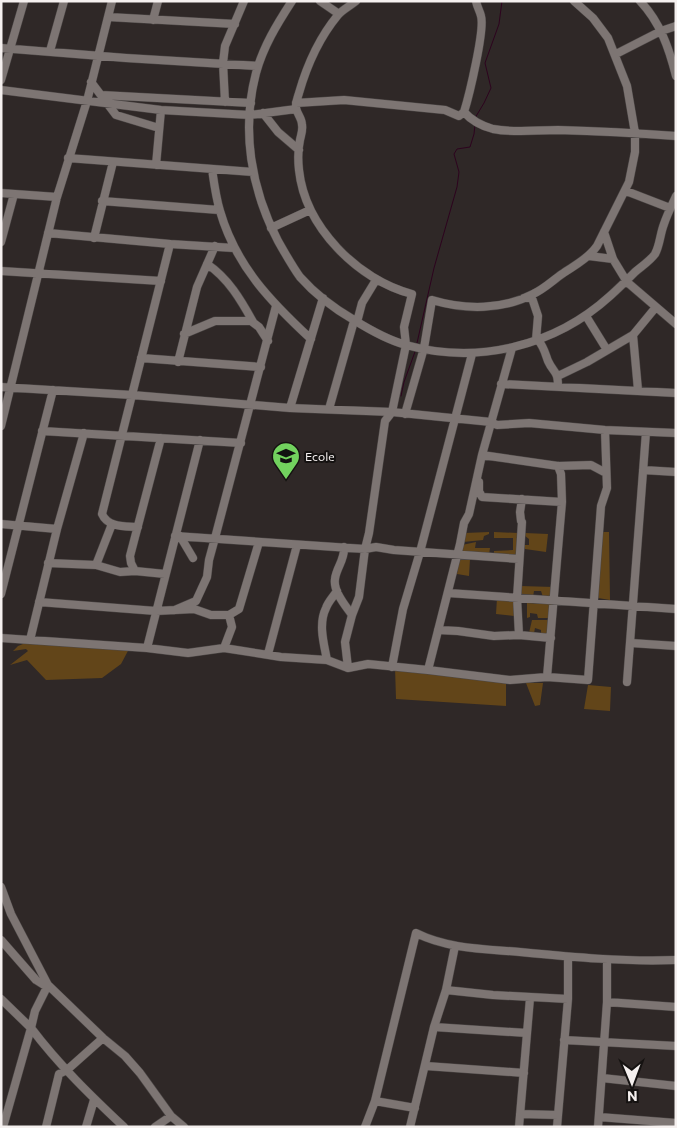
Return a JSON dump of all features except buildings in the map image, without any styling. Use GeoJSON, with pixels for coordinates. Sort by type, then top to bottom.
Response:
{"type":"FeatureCollection","features":[{"type":"Feature","properties":{"kind":"street"},"geometry":{"type":"LineString","coordinates":[[50,52],[64,1]]}},
{"type":"Feature","properties":{"kind":"street"},"geometry":{"type":"LineString","coordinates":[[1,426],[57,197],[86,101],[112,1]]}},
{"type":"Feature","properties":{"kind":"street"},"geometry":{"type":"LineString","coordinates":[[153,20],[158,1]]}},
{"type":"Feature","properties":{"kind":"street"},"geometry":{"type":"LineString","coordinates":[[225,102],[223,64],[225,46],[244,1]]}},
{"type":"Feature","properties":{"kind":"street"},"geometry":{"type":"LineString","coordinates":[[292,1],[266,44],[258,66],[251,103],[250,158],[263,208],[286,256],[301,277],[323,298],[356,322],[406,345],[472,354],[512,348],[537,340],[566,328],[586,316],[627,282],[654,254],[676,196]]}},
{"type":"Feature","properties":{"kind":"street"},"geometry":{"type":"LineString","coordinates":[[320,1],[339,14]]}},
{"type":"Feature","properties":{"kind":"street"},"geometry":{"type":"LineString","coordinates":[[348,668],[345,642],[359,597],[385,421],[392,412],[406,345],[404,327],[412,294],[400,291],[376,280],[350,260],[326,237],[310,210],[299,170],[302,125],[296,106],[303,79],[317,45],[339,14],[356,1]]}},
{"type":"Feature","properties":{"kind":"street"},"geometry":{"type":"LineString","coordinates":[[1,90],[161,110],[250,115],[296,106],[344,100],[445,110],[460,116],[464,112],[468,97],[480,41],[482,17],[476,1]]}},
{"type":"Feature","properties":{"kind":"street"},"geometry":{"type":"LineString","coordinates":[[405,414],[424,348],[432,300],[445,304],[502,306],[524,298],[551,283],[588,256],[597,246],[616,204],[626,191],[635,152],[635,133],[627,86],[616,54],[602,27],[574,1]]}},
{"type":"Feature","properties":{"kind":"street"},"geometry":{"type":"LineString","coordinates":[[640,1],[655,19],[661,31],[676,76]]}},
{"type":"Feature","properties":{"kind":"street"},"geometry":{"type":"LineString","coordinates":[[1,80],[21,3]]}},
{"type":"Feature","properties":{"kind":"street"},"geometry":{"type":"LineString","coordinates":[[108,17],[235,24]]}},
{"type":"Feature","properties":{"kind":"street"},"geometry":{"type":"LineString","coordinates":[[616,54],[661,31],[676,26]]}},
{"type":"Feature","properties":{"kind":"street"},"geometry":{"type":"LineString","coordinates":[[1,48],[258,66]]}},
{"type":"Feature","properties":{"kind":"street"},"geometry":{"type":"LineString","coordinates":[[91,82],[116,115],[159,128]]}},
{"type":"Feature","properties":{"kind":"street"},"geometry":{"type":"LineString","coordinates":[[101,95],[251,103]]}},
{"type":"Feature","properties":{"kind":"street"},"geometry":{"type":"LineString","coordinates":[[156,165],[161,110]]}},
{"type":"Feature","properties":{"kind":"street"},"geometry":{"type":"LineString","coordinates":[[464,112],[472,121],[492,129],[676,136]]}},
{"type":"Feature","properties":{"kind":"street"},"geometry":{"type":"LineString","coordinates":[[262,113],[278,132],[299,150]]}},
{"type":"Feature","properties":{"kind":"street"},"geometry":{"type":"LineString","coordinates":[[68,158],[253,172]]}},
{"type":"Feature","properties":{"kind":"street"},"geometry":{"type":"LineString","coordinates":[[94,238],[113,162]]}},
{"type":"Feature","properties":{"kind":"street"},"geometry":{"type":"LineString","coordinates":[[212,169],[219,210],[234,248],[247,271],[276,306],[311,339]]}},
{"type":"Feature","properties":{"kind":"street"},"geometry":{"type":"LineString","coordinates":[[626,191],[670,208]]}},
{"type":"Feature","properties":{"kind":"street"},"geometry":{"type":"LineString","coordinates":[[1,193],[57,197]]}},
{"type":"Feature","properties":{"kind":"street"},"geometry":{"type":"LineString","coordinates":[[1,242],[14,194]]}},
{"type":"Feature","properties":{"kind":"street"},"geometry":{"type":"LineString","coordinates":[[102,201],[219,210]]}},
{"type":"Feature","properties":{"kind":"street"},"geometry":{"type":"LineString","coordinates":[[271,228],[310,210]]}},
{"type":"Feature","properties":{"kind":"street"},"geometry":{"type":"LineString","coordinates":[[604,232],[613,259],[627,282],[676,324]]}},
{"type":"Feature","properties":{"kind":"street"},"geometry":{"type":"LineString","coordinates":[[48,233],[234,248]]}},
{"type":"Feature","properties":{"kind":"street"},"geometry":{"type":"LineString","coordinates":[[138,527],[112,524],[102,514],[170,244]]}},
{"type":"Feature","properties":{"kind":"street"},"geometry":{"type":"LineString","coordinates":[[178,362],[197,287],[215,246]]}},
{"type":"Feature","properties":{"kind":"street"},"geometry":{"type":"LineString","coordinates":[[588,256],[613,259]]}},
{"type":"Feature","properties":{"kind":"street"},"geometry":{"type":"LineString","coordinates":[[207,264],[217,271],[231,286],[253,322],[259,327],[268,341]]}},
{"type":"Feature","properties":{"kind":"street"},"geometry":{"type":"LineString","coordinates":[[1,271],[161,282]]}},
{"type":"Feature","properties":{"kind":"street"},"geometry":{"type":"LineString","coordinates":[[329,409],[362,304],[376,280]]}},
{"type":"Feature","properties":{"kind":"street"},"geometry":{"type":"LineString","coordinates":[[290,408],[323,298]]}},
{"type":"Feature","properties":{"kind":"street"},"geometry":{"type":"LineString","coordinates":[[524,298],[532,298],[538,316],[537,340],[544,348],[548,361],[558,376],[558,387]]}},
{"type":"Feature","properties":{"kind":"street"},"geometry":{"type":"LineString","coordinates":[[175,610],[196,601],[207,577],[209,560],[276,306]]}},
{"type":"Feature","properties":{"kind":"street"},"geometry":{"type":"LineString","coordinates":[[558,376],[633,334],[656,307]]}},
{"type":"Feature","properties":{"kind":"street"},"geometry":{"type":"LineString","coordinates":[[586,316],[607,350]]}},
{"type":"Feature","properties":{"kind":"street"},"geometry":{"type":"LineString","coordinates":[[184,334],[215,321],[253,322]]}},
{"type":"Feature","properties":{"kind":"street"},"geometry":{"type":"LineString","coordinates":[[633,334],[638,390]]}},
{"type":"Feature","properties":{"kind":"street"},"geometry":{"type":"LineString","coordinates":[[428,670],[464,523],[469,514],[482,455],[512,348]]}},
{"type":"Feature","properties":{"kind":"street"},"geometry":{"type":"LineString","coordinates":[[392,666],[403,609],[420,552],[472,354]]}},
{"type":"Feature","properties":{"kind":"street"},"geometry":{"type":"LineString","coordinates":[[141,358],[261,367]]}},
{"type":"Feature","properties":{"kind":"street"},"geometry":{"type":"LineString","coordinates":[[501,384],[676,393]]}},
{"type":"Feature","properties":{"kind":"street"},"geometry":{"type":"LineString","coordinates":[[1,387],[132,395],[290,408],[392,412],[491,422],[497,425],[529,423],[605,430],[676,433]]}},
{"type":"Feature","properties":{"kind":"street"},"geometry":{"type":"LineString","coordinates":[[1,594],[53,390]]}},
{"type":"Feature","properties":{"kind":"street"},"geometry":{"type":"LineString","coordinates":[[42,430],[241,443]]}},
{"type":"Feature","properties":{"kind":"street"},"geometry":{"type":"LineString","coordinates":[[1,638],[188,652],[224,648],[327,660],[348,668],[368,664],[510,680],[547,677],[588,680],[601,506],[606,488],[605,430]]}},
{"type":"Feature","properties":{"kind":"street"},"geometry":{"type":"LineString","coordinates":[[627,682],[646,432]]}},
{"type":"Feature","properties":{"kind":"street"},"geometry":{"type":"LineString","coordinates":[[30,640],[48,563],[84,433]]}},
{"type":"Feature","properties":{"kind":"street"},"geometry":{"type":"LineString","coordinates":[[135,571],[131,564],[130,556],[161,438]]}},
{"type":"Feature","properties":{"kind":"street"},"geometry":{"type":"LineString","coordinates":[[147,648],[165,574],[179,540],[200,440]]}},
{"type":"Feature","properties":{"kind":"street"},"geometry":{"type":"LineString","coordinates":[[482,455],[558,466],[591,465],[606,473]]}},
{"type":"Feature","properties":{"kind":"street"},"geometry":{"type":"LineString","coordinates":[[547,677],[562,502],[561,474],[558,466]]}},
{"type":"Feature","properties":{"kind":"street"},"geometry":{"type":"LineString","coordinates":[[479,470],[479,490],[482,496],[562,502]]}},
{"type":"Feature","properties":{"kind":"street"},"geometry":{"type":"LineString","coordinates":[[643,470],[676,472]]}},
{"type":"Feature","properties":{"kind":"street"},"geometry":{"type":"LineString","coordinates":[[518,635],[517,598],[522,499]]}},
{"type":"Feature","properties":{"kind":"street"},"geometry":{"type":"LineString","coordinates":[[1,524],[57,529]]}},
{"type":"Feature","properties":{"kind":"street"},"geometry":{"type":"LineString","coordinates":[[96,565],[112,524]]}},
{"type":"Feature","properties":{"kind":"street"},"geometry":{"type":"LineString","coordinates":[[179,540],[198,537],[365,549],[376,547],[519,559]]}},
{"type":"Feature","properties":{"kind":"street"},"geometry":{"type":"LineString","coordinates":[[179,540],[193,558]]}},
{"type":"Feature","properties":{"kind":"street"},"geometry":{"type":"LineString","coordinates":[[39,602],[156,611],[194,609],[211,615],[229,615],[239,609],[259,542]]}},
{"type":"Feature","properties":{"kind":"street"},"geometry":{"type":"LineString","coordinates":[[268,654],[297,545]]}},
{"type":"Feature","properties":{"kind":"street"},"geometry":{"type":"LineString","coordinates":[[344,547],[342,563],[334,578],[337,592],[352,616]]}},
{"type":"Feature","properties":{"kind":"street"},"geometry":{"type":"LineString","coordinates":[[48,563],[96,565],[120,572],[135,571],[165,574]]}},
{"type":"Feature","properties":{"kind":"street"},"geometry":{"type":"LineString","coordinates":[[327,660],[323,639],[323,620],[325,608],[337,592]]}},
{"type":"Feature","properties":{"kind":"street"},"geometry":{"type":"LineString","coordinates":[[448,593],[676,608]]}},
{"type":"Feature","properties":{"kind":"street"},"geometry":{"type":"LineString","coordinates":[[224,648],[232,626],[229,615]]}},
{"type":"Feature","properties":{"kind":"street"},"geometry":{"type":"LineString","coordinates":[[438,630],[494,636],[518,635],[551,638]]}},
{"type":"Feature","properties":{"kind":"street"},"geometry":{"type":"LineString","coordinates":[[631,643],[676,646]]}},
{"type":"Feature","properties":{"kind":"street"},"geometry":{"type":"LineString","coordinates":[[1,887],[11,914],[48,986]]}},
{"type":"Feature","properties":{"kind":"street"},"geometry":{"type":"LineString","coordinates":[[365,1127],[375,1100],[416,934],[427,939],[455,946],[607,960],[676,960]]}},
{"type":"Feature","properties":{"kind":"street"},"geometry":{"type":"LineString","coordinates":[[1,940],[36,980],[48,986],[125,1056],[140,1073],[171,1116],[184,1127]]}},
{"type":"Feature","properties":{"kind":"street"},"geometry":{"type":"LineString","coordinates":[[410,1127],[434,1027],[446,990],[455,946]]}},
{"type":"Feature","properties":{"kind":"street"},"geometry":{"type":"LineString","coordinates":[[557,1127],[568,999],[568,957]]}},
{"type":"Feature","properties":{"kind":"street"},"geometry":{"type":"LineString","coordinates":[[598,1127],[607,1002],[607,960]]}},
{"type":"Feature","properties":{"kind":"street"},"geometry":{"type":"LineString","coordinates":[[3,1127],[32,1028],[35,1011],[48,986]]}},
{"type":"Feature","properties":{"kind":"street"},"geometry":{"type":"LineString","coordinates":[[446,990],[530,998],[568,999]]}},
{"type":"Feature","properties":{"kind":"street"},"geometry":{"type":"LineString","coordinates":[[519,1127],[530,998]]}},
{"type":"Feature","properties":{"kind":"street"},"geometry":{"type":"LineString","coordinates":[[1,999],[32,1028],[52,1055],[94,1100],[124,1127]]}},
{"type":"Feature","properties":{"kind":"street"},"geometry":{"type":"LineString","coordinates":[[607,1002],[676,1007]]}},
{"type":"Feature","properties":{"kind":"street"},"geometry":{"type":"LineString","coordinates":[[434,1027],[527,1033]]}},
{"type":"Feature","properties":{"kind":"street"},"geometry":{"type":"LineString","coordinates":[[46,1127],[59,1074],[103,1038]]}},
{"type":"Feature","properties":{"kind":"street"},"geometry":{"type":"LineString","coordinates":[[564,1040],[676,1046]]}},
{"type":"Feature","properties":{"kind":"street"},"geometry":{"type":"LineString","coordinates":[[426,1066],[524,1073]]}},
{"type":"Feature","properties":{"kind":"street"},"geometry":{"type":"LineString","coordinates":[[602,1078],[676,1086]]}},
{"type":"Feature","properties":{"kind":"street"},"geometry":{"type":"LineString","coordinates":[[86,1127],[94,1100]]}},
{"type":"Feature","properties":{"kind":"street"},"geometry":{"type":"LineString","coordinates":[[375,1100],[415,1108]]}},
{"type":"Feature","properties":{"kind":"street"},"geometry":{"type":"LineString","coordinates":[[520,1114],[558,1115]]}},
{"type":"Feature","properties":{"kind":"street"},"geometry":{"type":"LineString","coordinates":[[154,1127],[171,1116]]}},
{"type":"Feature","properties":{"kind":"street"},"geometry":{"type":"LineString","coordinates":[[599,1117],[676,1123]]}},
{"type":"Feature","properties":{"kind":"shaded area"},"geometry":{"type":"Polygon","coordinates":[[[489,532],[489,534],[484,536],[483,540],[463,542],[465,533],[489,532]]]}},
{"type":"Feature","properties":{"kind":"shaded area"},"geometry":{"type":"Polygon","coordinates":[[[494,532],[518,533],[517,557],[494,555],[494,551],[513,550],[513,538],[494,538],[494,532]]]}},
{"type":"Feature","properties":{"kind":"shaded area"},"geometry":{"type":"Polygon","coordinates":[[[600,532],[609,532],[610,600],[598,598],[600,532]]]}},
{"type":"Feature","properties":{"kind":"shaded area"},"geometry":{"type":"Polygon","coordinates":[[[525,533],[548,534],[546,552],[525,549],[524,545],[529,545],[529,539],[525,536],[525,533]]]}},
{"type":"Feature","properties":{"kind":"shaded area"},"geometry":{"type":"Polygon","coordinates":[[[476,542],[475,548],[490,548],[489,555],[460,553],[462,545],[476,542]]]}},
{"type":"Feature","properties":{"kind":"shaded area"},"geometry":{"type":"Polygon","coordinates":[[[459,558],[470,559],[469,576],[457,574],[459,558]]]}},
{"type":"Feature","properties":{"kind":"shaded area"},"geometry":{"type":"Polygon","coordinates":[[[520,586],[554,587],[553,597],[543,597],[541,591],[534,591],[533,597],[519,596],[520,586]]]}},
{"type":"Feature","properties":{"kind":"shaded area"},"geometry":{"type":"Polygon","coordinates":[[[497,598],[514,601],[514,616],[496,614],[497,598]]]}},
{"type":"Feature","properties":{"kind":"shaded area"},"geometry":{"type":"Polygon","coordinates":[[[527,603],[552,604],[551,618],[538,618],[537,614],[530,613],[530,617],[527,618],[527,603]]]}},
{"type":"Feature","properties":{"kind":"shaded area"},"geometry":{"type":"Polygon","coordinates":[[[532,620],[551,620],[550,635],[541,635],[541,630],[535,628],[534,633],[529,633],[532,620]]]}},
{"type":"Feature","properties":{"kind":"shaded area"},"geometry":{"type":"Polygon","coordinates":[[[28,642],[129,649],[121,664],[102,678],[46,680],[27,660],[10,665],[28,651],[26,649],[13,651],[18,646],[28,642]]]}},
{"type":"Feature","properties":{"kind":"shaded area"},"geometry":{"type":"Polygon","coordinates":[[[395,667],[506,680],[506,706],[396,699],[395,667]]]}},
{"type":"Feature","properties":{"kind":"shaded area"},"geometry":{"type":"Polygon","coordinates":[[[526,683],[543,683],[540,705],[535,706],[526,683]]]}},
{"type":"Feature","properties":{"kind":"shaded area"},"geometry":{"type":"Polygon","coordinates":[[[588,685],[611,687],[610,711],[584,709],[588,685]]]}},
{"type":"Feature","properties":{"kind":"waterway"},"geometry":{"type":"LineString","coordinates":[[475,118],[491,88],[485,63],[499,24],[502,1]]}},
{"type":"Feature","properties":{"kind":"waterway"},"geometry":{"type":"LineString","coordinates":[[417,343],[434,268],[457,187],[459,172],[454,154],[457,149],[470,147],[475,125]]}},
{"type":"Feature","properties":{"kind":"waterway"},"geometry":{"type":"LineString","coordinates":[[401,396],[416,349]]}},
{"type":"Feature","properties":{"kind":"place","name":"Ecole"},"geometry":{"type":"Point","coordinates":[286,480]}}]}
